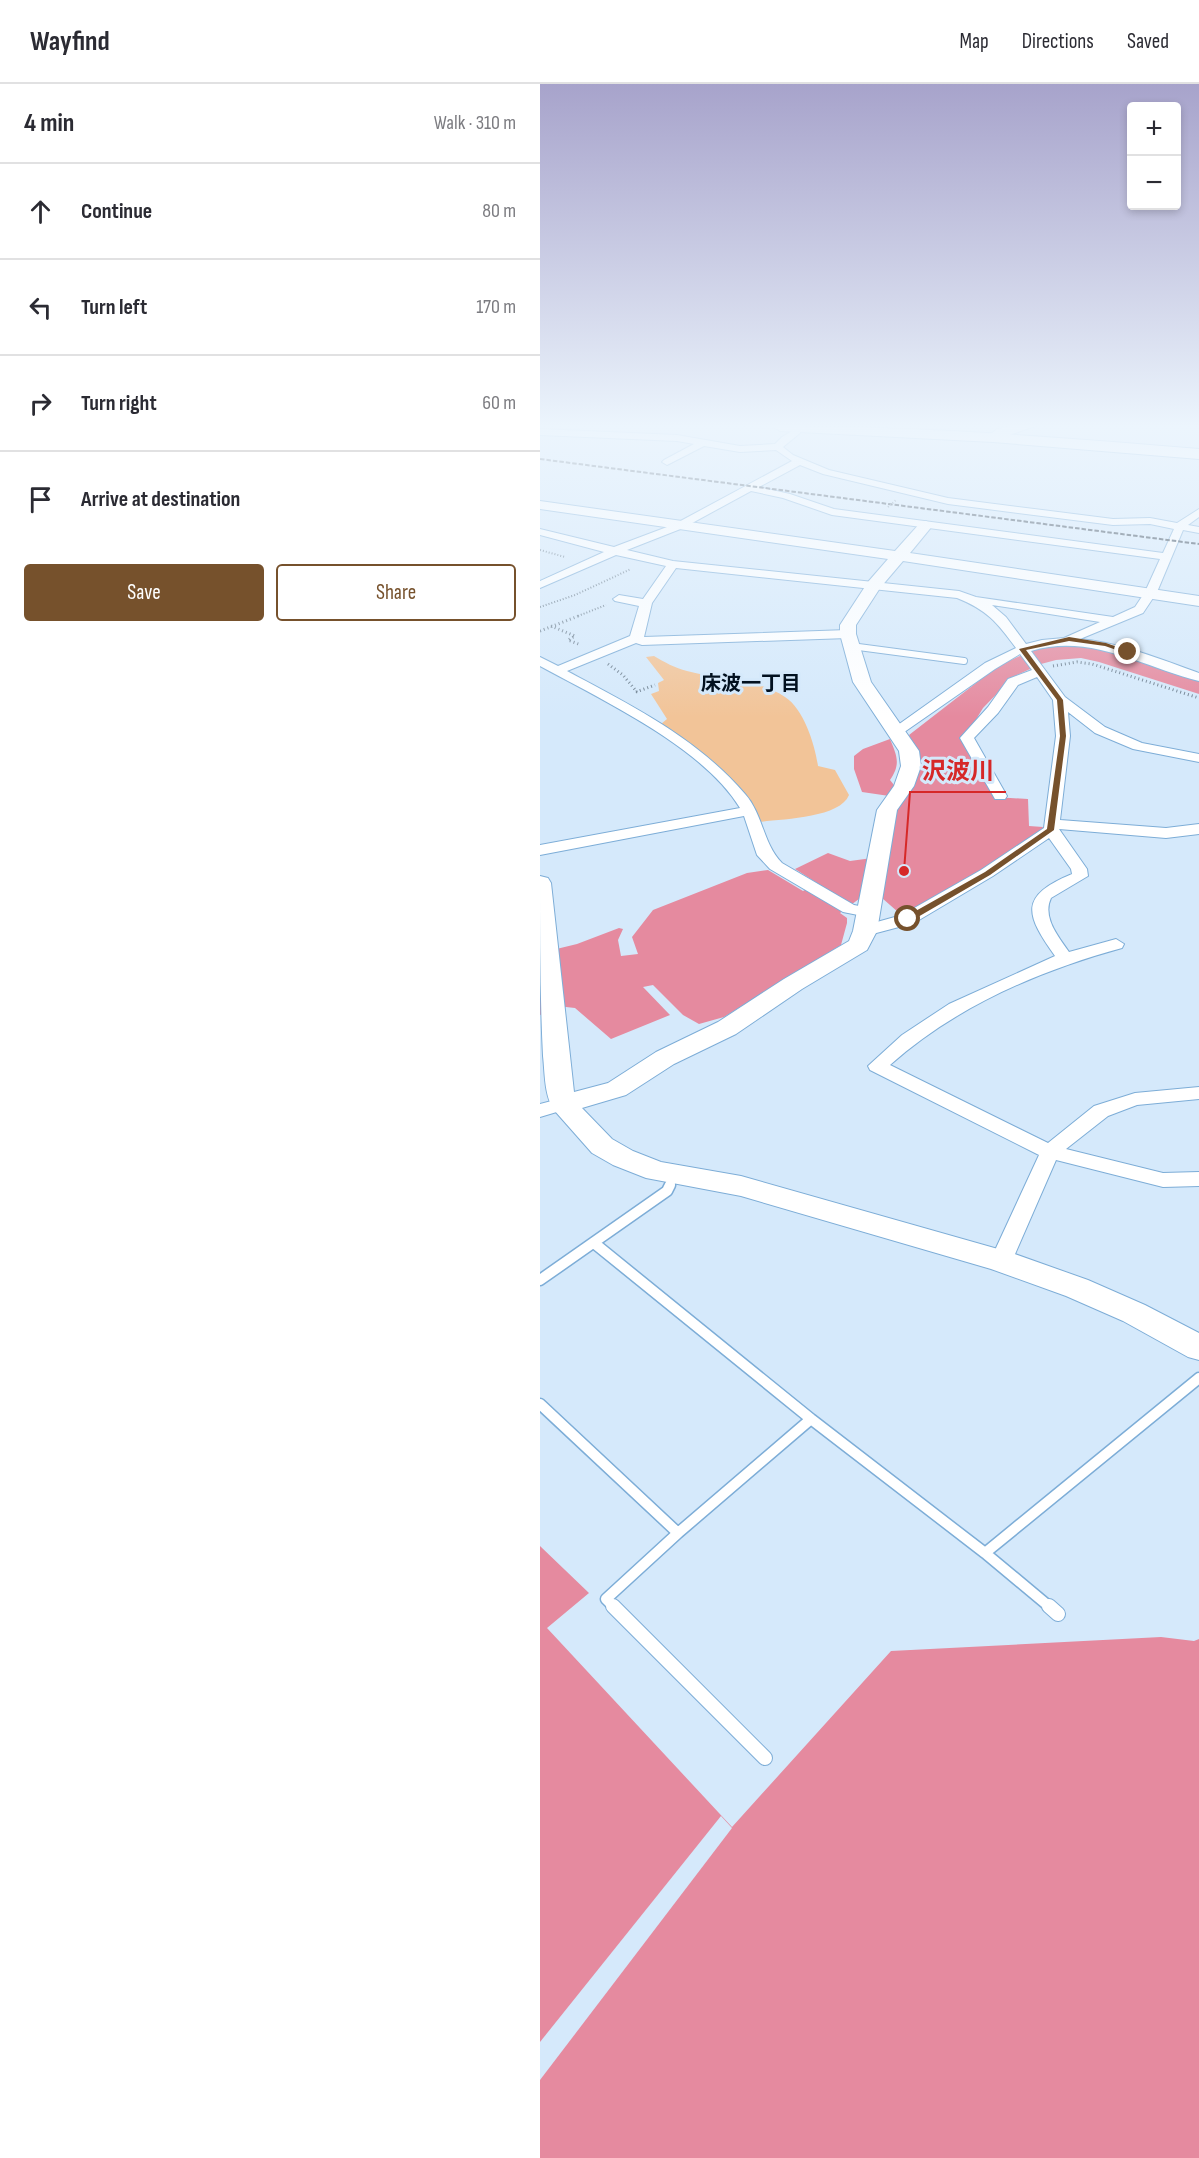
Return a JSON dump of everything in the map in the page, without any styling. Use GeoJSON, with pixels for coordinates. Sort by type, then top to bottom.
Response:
{"type":"FeatureCollection","features":[{"type":"Feature","properties":{"kind":"street"},"geometry":{"type":"LineString","coordinates":[[658,523],[1151,592],[1199,601]]}},
{"type":"Feature","properties":{"kind":"street"},"geometry":{"type":"LineString","coordinates":[[540,585],[685,523]]}},
{"type":"Feature","properties":{"kind":"street"},"geometry":{"type":"LineString","coordinates":[[552,1108],[617,1089],[665,1059],[727,1028],[793,984],[859,945],[863,913],[879,855],[887,810],[911,766],[909,751],[862,682],[849,640],[848,625],[874,585],[928,523]]}},
{"type":"Feature","properties":{"kind":"street"},"geometry":{"type":"LineString","coordinates":[[934,523],[1167,557]]}},
{"type":"Feature","properties":{"kind":"street"},"geometry":{"type":"LineString","coordinates":[[1161,523],[1199,530]]}},
{"type":"Feature","properties":{"kind":"street"},"geometry":{"type":"LineString","coordinates":[[896,732],[992,665],[1023,650],[1075,640],[1112,620],[1139,610],[1151,592],[1180,526],[1184,523]]}},
{"type":"Feature","properties":{"kind":"street"},"geometry":{"type":"LineString","coordinates":[[540,532],[673,564],[959,595],[977,601],[997,615],[1060,700],[1100,730],[1138,746],[1199,758]]}},
{"type":"Feature","properties":{"kind":"street"},"geometry":{"type":"LineString","coordinates":[[636,638],[646,603],[673,564]]}},
{"type":"Feature","properties":{"kind":"street"},"geometry":{"type":"LineString","coordinates":[[540,576],[552,580]]}},
{"type":"Feature","properties":{"kind":"street"},"geometry":{"type":"LineString","coordinates":[[619,599],[646,603]]}},
{"type":"Feature","properties":{"kind":"street"},"geometry":{"type":"LineString","coordinates":[[977,601],[988,600],[1112,620]]}},
{"type":"Feature","properties":{"kind":"street"},"geometry":{"type":"LineString","coordinates":[[558,670],[636,638],[642,641],[849,640]]}},
{"type":"Feature","properties":{"kind":"street"},"geometry":{"type":"LineString","coordinates":[[1075,640],[1106,644],[1199,676]]}},
{"type":"Feature","properties":{"kind":"street"},"geometry":{"type":"LineString","coordinates":[[540,661],[655,724],[674,737],[714,770],[741,798],[749,811],[765,855],[776,866],[863,913],[908,919],[987,873],[1051,827],[1166,833],[1199,829]]}},
{"type":"Feature","properties":{"kind":"street"},"geometry":{"type":"LineString","coordinates":[[1000,796],[967,738],[993,710],[1013,682],[1038,671]]}},
{"type":"Feature","properties":{"kind":"street"},"geometry":{"type":"LineString","coordinates":[[1060,700],[1063,736],[1051,827],[1079,869],[1080,876],[1052,888],[1043,898],[1039,914],[1044,926],[1065,958]]}},
{"type":"Feature","properties":{"kind":"street"},"geometry":{"type":"LineString","coordinates":[[540,850],[749,811]]}},
{"type":"Feature","properties":{"kind":"street"},"geometry":{"type":"LineString","coordinates":[[540,883],[552,1017],[552,1108]]}},
{"type":"Feature","properties":{"kind":"street"},"geometry":{"type":"LineString","coordinates":[[1116,944],[1065,958],[955,1008],[908,1039],[877,1066],[1050,1152],[1163,1180],[1199,1179]]}},
{"type":"Feature","properties":{"kind":"street"},"geometry":{"type":"LineString","coordinates":[[1001,1261],[1050,1152],[1101,1111],[1135,1099],[1199,1093]]}},
{"type":"Feature","properties":{"kind":"street"},"geometry":{"type":"LineString","coordinates":[[552,1108],[602,1146],[623,1158],[656,1171],[741,1186],[1001,1261],[1086,1292],[1134,1313],[1199,1347]]}},
{"type":"Feature","properties":{"kind":"lane"},"geometry":{"type":"LineString","coordinates":[[849,640],[964,661]]}},
{"type":"Feature","properties":{"kind":"lane"},"geometry":{"type":"LineString","coordinates":[[540,1280],[667,1191],[675,1174]]}},
{"type":"Feature","properties":{"kind":"lane"},"geometry":{"type":"LineString","coordinates":[[594,1243],[811,1419],[985,1553],[1058,1614]]}},
{"type":"Feature","properties":{"kind":"lane"},"geometry":{"type":"LineString","coordinates":[[985,1553],[1199,1378]]}},
{"type":"Feature","properties":{"kind":"lane"},"geometry":{"type":"LineString","coordinates":[[540,1404],[678,1533]]}},
{"type":"Feature","properties":{"kind":"lane"},"geometry":{"type":"LineString","coordinates":[[765,1758],[606,1599],[678,1533],[811,1419]]}},
{"type":"Feature","properties":{"kind":"path"},"geometry":{"type":"LineString","coordinates":[[540,607],[598,585],[648,559]]}},
{"type":"Feature","properties":{"kind":"path"},"geometry":{"type":"LineString","coordinates":[[540,599],[550,603]]}},
{"type":"Feature","properties":{"kind":"path"},"geometry":{"type":"LineString","coordinates":[[540,631],[619,599]]}},
{"type":"Feature","properties":{"kind":"path"},"geometry":{"type":"LineString","coordinates":[[1038,671],[1060,664],[1092,664],[1199,698]]}},
{"type":"Feature","properties":{"kind":"shaded area"},"geometry":{"type":"Polygon","coordinates":[[[1068,642],[1114,651],[1199,681],[1199,694],[1081,658],[1041,664],[1013,677],[983,708],[963,741],[994,797],[1028,799],[1029,826],[1043,827],[1042,830],[976,874],[909,911],[898,912],[882,898],[863,896],[840,913],[847,918],[841,945],[724,1017],[699,1024],[683,1015],[653,985],[643,987],[670,1015],[611,1039],[575,1008],[566,1007],[540,1015],[540,953],[577,944],[619,928],[623,929],[618,940],[621,956],[638,954],[632,937],[653,910],[747,873],[768,870],[803,891],[817,883],[795,869],[828,853],[850,861],[887,856],[896,811],[903,798],[862,792],[854,769],[854,756],[863,749],[890,739],[897,764],[890,780],[894,785],[911,788],[922,767],[909,735],[998,666],[1033,650],[1068,642]]]}},
{"type":"Feature","properties":{"kind":"shaded area"},"geometry":{"type":"Polygon","coordinates":[[[654,656],[683,670],[762,686],[785,697],[798,710],[803,719],[811,738],[818,766],[835,770],[849,795],[843,803],[823,813],[759,822],[713,766],[661,724],[667,719],[651,694],[659,691],[658,683],[664,680],[646,657],[654,656]]]}},
{"type":"Feature","properties":{"kind":"shaded area"},"geometry":{"type":"Polygon","coordinates":[[[540,1546],[589,1593],[547,1628],[732,1827],[891,1651],[1161,1637],[1194,1641],[1199,1639],[1199,2158],[540,2158],[540,1546]]]}},
{"type":"Feature","properties":{"kind":"pier"},"geometry":{"type":"Polygon","coordinates":[[[721,1816],[732,1828],[540,2080],[540,2042],[721,1816]]]}},
{"type":"Feature","properties":{"kind":"railway"},"geometry":{"type":"LineString","coordinates":[[1035,523],[1199,544]]}},
{"type":"Feature","properties":{"kind":"place","name":"沢波川"},"geometry":{"type":"Point","coordinates":[904,871]}},
{"type":"Feature","properties":{"kind":"district","name":"床波一丁目"},"geometry":{"type":"Point","coordinates":[751,684]}},
{"type":"Feature","properties":{"kind":"route"},"geometry":{"type":"LineString","coordinates":[[908,919],[987,873],[1050,830],[1063,736],[1060,700],[1022,649],[1027,646],[1069,639],[1106,644],[1128,652]]}}]}
